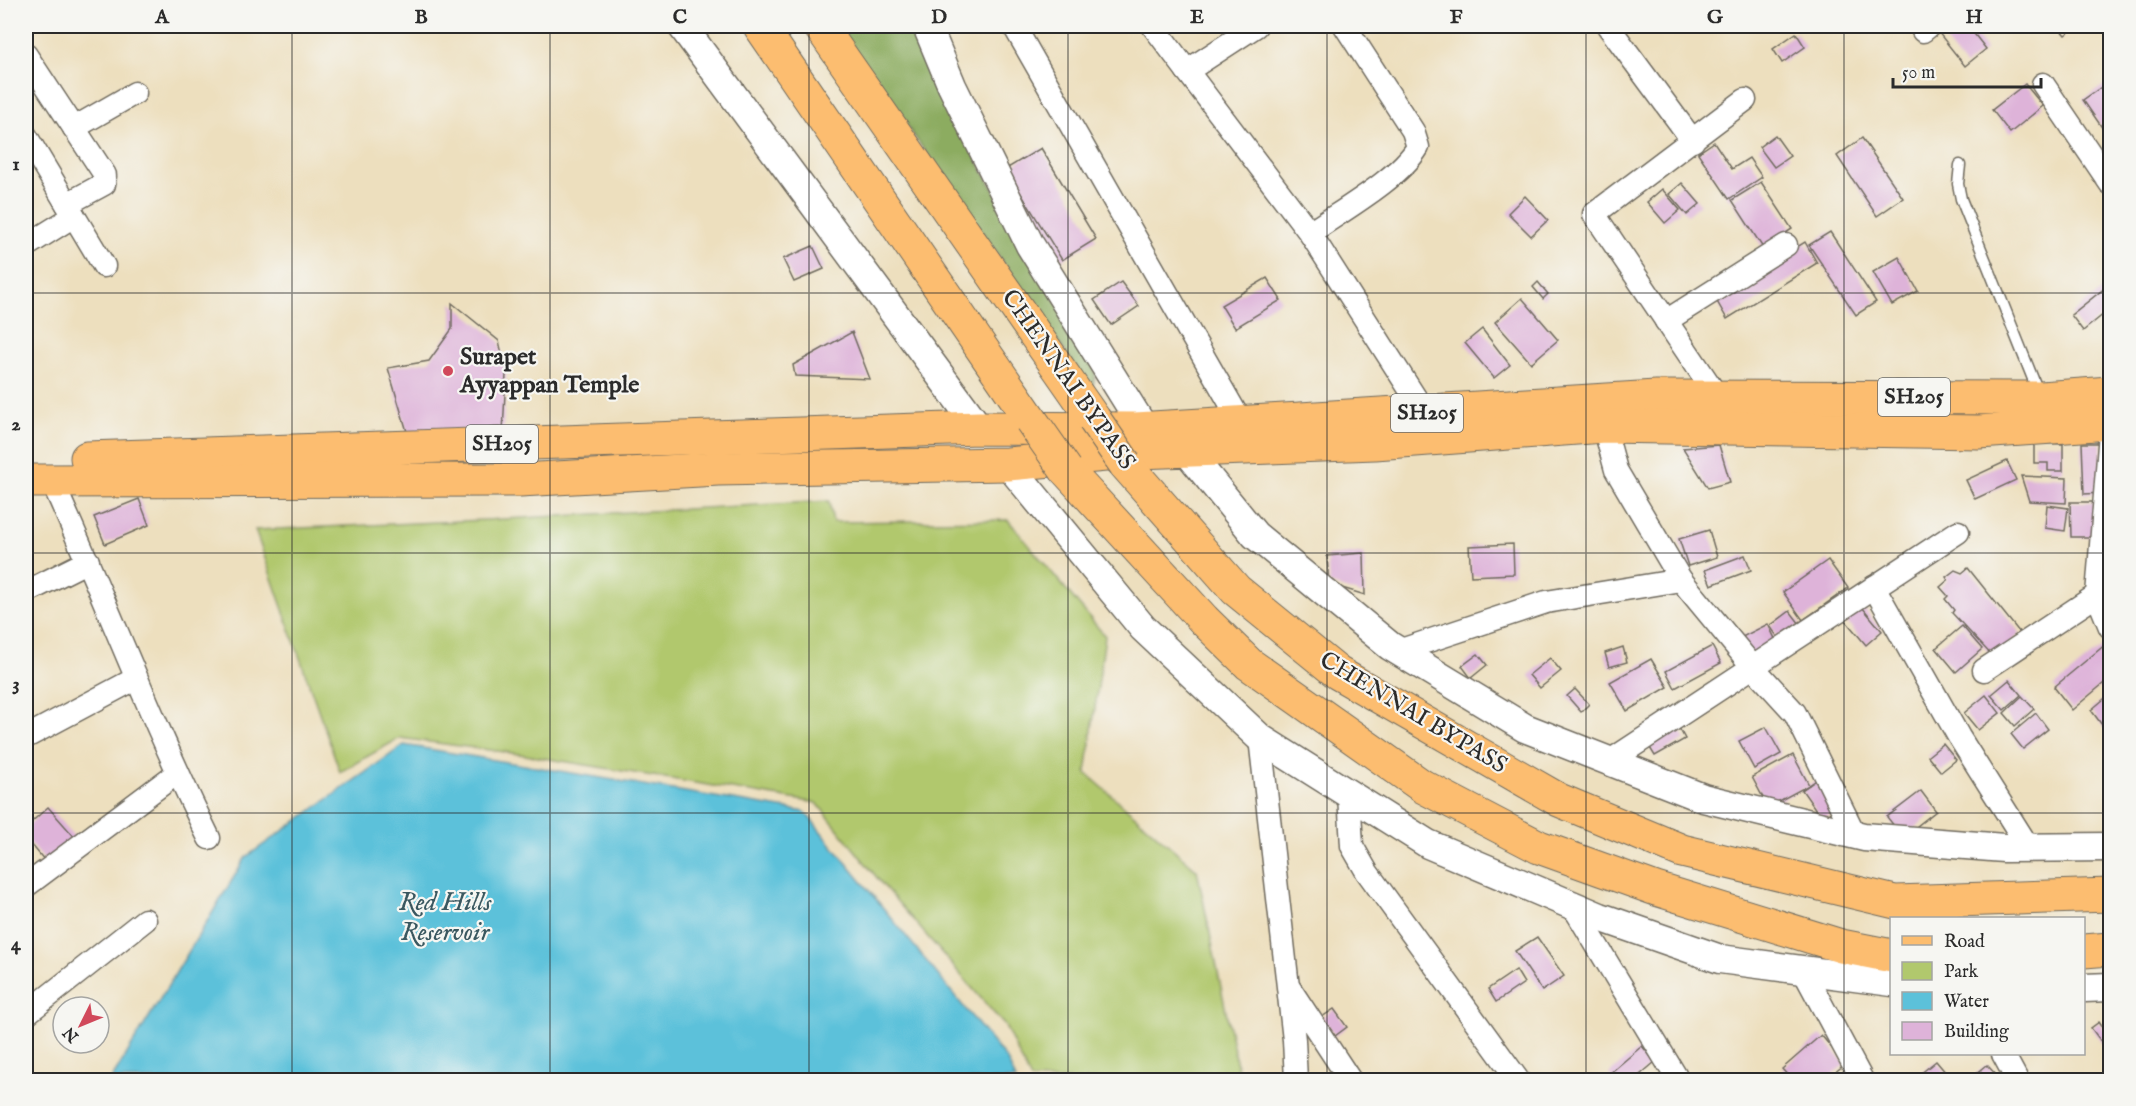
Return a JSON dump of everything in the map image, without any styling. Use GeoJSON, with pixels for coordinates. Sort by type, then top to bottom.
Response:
{"type":"FeatureCollection","features":[{"type":"Feature","properties":{"kind":"main road","name":"CHENNAI BYPASS"},"geometry":{"type":"LineString","coordinates":[[760,26],[1073,479],[1204,620],[1249,663],[1422,786],[1539,847],[1656,889],[1841,946],[1890,956]]}},
{"type":"Feature","properties":{"kind":"main road","name":"CHENNAI BYPASS"},"geometry":{"type":"LineString","coordinates":[[820,26],[1125,464],[1236,590],[1338,673],[1559,800],[1682,851],[1895,902],[2110,895]]}},
{"type":"Feature","properties":{"kind":"main road","name":"SH205"},"geometry":{"type":"LineString","coordinates":[[34,473],[410,447],[979,428],[1167,435],[1241,422],[1374,413],[1425,413],[1656,397],[2041,398],[2110,393]]}},
{"type":"Feature","properties":{"kind":"main road"},"geometry":{"type":"LineString","coordinates":[[34,473],[520,480],[718,469],[1008,464],[1138,452],[1167,435],[1375,443],[1604,426],[1979,432],[2110,423]]}},
{"type":"Feature","properties":{"kind":"main road"},"geometry":{"type":"LineString","coordinates":[[410,447],[411,480]]}},
{"type":"Feature","properties":{"kind":"main road"},"geometry":{"type":"LineString","coordinates":[[2085,951],[2110,950]]}},
{"type":"Feature","properties":{"kind":"street"},"geometry":{"type":"LineString","coordinates":[[682,26],[979,428]]}},
{"type":"Feature","properties":{"kind":"street"},"geometry":{"type":"LineString","coordinates":[[927,26],[952,86],[1030,245],[1167,435],[1255,535],[1398,651],[1525,728],[1703,798],[1855,835],[2029,848],[2110,848]]}},
{"type":"Feature","properties":{"kind":"street"},"geometry":{"type":"LineString","coordinates":[[1014,26],[1241,422]]}},
{"type":"Feature","properties":{"kind":"street"},"geometry":{"type":"LineString","coordinates":[[1153,26],[1310,233],[1425,413]]}},
{"type":"Feature","properties":{"kind":"street"},"geometry":{"type":"LineString","coordinates":[[1187,71],[1256,26]]}},
{"type":"Feature","properties":{"kind":"street"},"geometry":{"type":"LineString","coordinates":[[1310,233],[1397,171],[1411,159],[1418,147],[1413,131],[1345,26]]}},
{"type":"Feature","properties":{"kind":"street"},"geometry":{"type":"LineString","coordinates":[[1608,26],[1693,141]]}},
{"type":"Feature","properties":{"kind":"street"},"geometry":{"type":"LineString","coordinates":[[26,55],[105,175],[104,184],[26,246]]}},
{"type":"Feature","properties":{"kind":"street"},"geometry":{"type":"LineString","coordinates":[[2043,84],[2110,183]]}},
{"type":"Feature","properties":{"kind":"street"},"geometry":{"type":"LineString","coordinates":[[74,128],[135,93]]}},
{"type":"Feature","properties":{"kind":"street"},"geometry":{"type":"LineString","coordinates":[[1717,396],[1594,214],[1745,100]]}},
{"type":"Feature","properties":{"kind":"street"},"geometry":{"type":"LineString","coordinates":[[26,136],[104,266]]}},
{"type":"Feature","properties":{"kind":"street"},"geometry":{"type":"LineString","coordinates":[[1666,321],[1786,245]]}},
{"type":"Feature","properties":{"kind":"street"},"geometry":{"type":"LineString","coordinates":[[1604,426],[1616,470],[1681,580],[1753,668],[1795,712],[1855,835]]}},
{"type":"Feature","properties":{"kind":"street"},"geometry":{"type":"LineString","coordinates":[[2110,432],[2097,595],[2110,627]]}},
{"type":"Feature","properties":{"kind":"street"},"geometry":{"type":"LineString","coordinates":[[1008,464],[1143,628],[1260,738],[1428,844],[1573,906],[1720,960],[1890,982]]}},
{"type":"Feature","properties":{"kind":"street"},"geometry":{"type":"LineString","coordinates":[[34,473],[88,561],[135,679],[209,838]]}},
{"type":"Feature","properties":{"kind":"street"},"geometry":{"type":"LineString","coordinates":[[1610,761],[1958,532]]}},
{"type":"Feature","properties":{"kind":"street"},"geometry":{"type":"LineString","coordinates":[[26,592],[88,561]]}},
{"type":"Feature","properties":{"kind":"street"},"geometry":{"type":"LineString","coordinates":[[1398,651],[1546,602],[1681,580]]}},
{"type":"Feature","properties":{"kind":"street"},"geometry":{"type":"LineString","coordinates":[[1874,587],[1959,737],[2029,848]]}},
{"type":"Feature","properties":{"kind":"street"},"geometry":{"type":"LineString","coordinates":[[1984,670],[2097,595]]}},
{"type":"Feature","properties":{"kind":"street"},"geometry":{"type":"LineString","coordinates":[[26,737],[135,679]]}},
{"type":"Feature","properties":{"kind":"street"},"geometry":{"type":"LineString","coordinates":[[1260,738],[1288,985],[1296,1080]]}},
{"type":"Feature","properties":{"kind":"street"},"geometry":{"type":"LineString","coordinates":[[26,886],[177,773]]}},
{"type":"Feature","properties":{"kind":"street"},"geometry":{"type":"LineString","coordinates":[[1349,794],[1352,846],[1367,872],[1518,1080]]}},
{"type":"Feature","properties":{"kind":"street"},"geometry":{"type":"LineString","coordinates":[[1573,906],[1678,1080]]}},
{"type":"Feature","properties":{"kind":"street"},"geometry":{"type":"LineString","coordinates":[[26,1014],[145,920]]}},
{"type":"Feature","properties":{"kind":"street"},"geometry":{"type":"LineString","coordinates":[[1803,970],[1862,1080]]}},
{"type":"Feature","properties":{"kind":"street"},"geometry":{"type":"LineString","coordinates":[[1288,985],[1350,1080]]}},
{"type":"Feature","properties":{"kind":"street"},"geometry":{"type":"LineString","coordinates":[[2085,988],[2110,987]]}},
{"type":"Feature","properties":{"kind":"street"},"geometry":{"type":"LineString","coordinates":[[2004,1055],[2018,1080]]}},
{"type":"Feature","properties":{"kind":"lane"},"geometry":{"type":"LineString","coordinates":[[1960,165],[1958,184],[1961,199],[2041,398]]}},
{"type":"Feature","properties":{"kind":"green space"},"geometry":{"type":"Polygon","coordinates":[[[837,26],[912,26],[941,95],[1096,373],[1092,390],[837,26]]]}},
{"type":"Feature","properties":{"kind":"green space"},"geometry":{"type":"Polygon","coordinates":[[[829,501],[833,522],[1008,520],[1105,636],[1086,773],[1197,870],[1240,1080],[1031,1080],[1005,1026],[882,884],[817,803],[519,754],[400,738],[340,772],[255,530],[829,501]]]}},
{"type":"Feature","properties":{"kind":"water","name":"Red Hills Reservoir"},"geometry":{"type":"Polygon","coordinates":[[[404,745],[805,812],[1007,1060],[1016,1080],[111,1080],[246,857],[404,745]]]}},
{"type":"Feature","properties":{"kind":"building"},"geometry":{"type":"Polygon","coordinates":[[[1946,26],[1968,26],[1986,49],[1965,66],[1938,32],[1946,26]]]}},
{"type":"Feature","properties":{"kind":"building"},"geometry":{"type":"Polygon","coordinates":[[[2057,26],[2077,26],[2065,35],[2057,26]]]}},
{"type":"Feature","properties":{"kind":"building"},"geometry":{"type":"Polygon","coordinates":[[[1796,33],[1805,47],[1782,63],[1773,49],[1796,33]]]}},
{"type":"Feature","properties":{"kind":"building"},"geometry":{"type":"Polygon","coordinates":[[[2110,81],[2110,139],[2083,100],[2110,81]]]}},
{"type":"Feature","properties":{"kind":"building"},"geometry":{"type":"Polygon","coordinates":[[[2025,84],[2043,106],[2010,133],[1992,110],[2025,84]]]}},
{"type":"Feature","properties":{"kind":"building"},"geometry":{"type":"Polygon","coordinates":[[[1775,135],[1790,156],[1774,167],[1759,147],[1775,135]]]}},
{"type":"Feature","properties":{"kind":"building"},"geometry":{"type":"Polygon","coordinates":[[[1862,138],[1903,198],[1877,216],[1837,156],[1862,138]]]}},
{"type":"Feature","properties":{"kind":"building"},"geometry":{"type":"Polygon","coordinates":[[[1714,142],[1732,169],[1749,158],[1762,177],[1729,199],[1698,153],[1714,142]]]}},
{"type":"Feature","properties":{"kind":"building"},"geometry":{"type":"Polygon","coordinates":[[[1041,148],[1096,239],[1062,260],[1006,169],[1041,148]]]}},
{"type":"Feature","properties":{"kind":"building"},"geometry":{"type":"Polygon","coordinates":[[[1761,182],[1792,229],[1763,248],[1732,200],[1761,182]]]}},
{"type":"Feature","properties":{"kind":"building"},"geometry":{"type":"Polygon","coordinates":[[[1682,183],[1700,204],[1687,215],[1669,194],[1682,183]]]}},
{"type":"Feature","properties":{"kind":"building"},"geometry":{"type":"Polygon","coordinates":[[[1662,189],[1680,210],[1665,223],[1647,202],[1662,189]]]}},
{"type":"Feature","properties":{"kind":"building"},"geometry":{"type":"Polygon","coordinates":[[[1525,196],[1548,220],[1531,236],[1508,213],[1525,196]]]}},
{"type":"Feature","properties":{"kind":"building"},"geometry":{"type":"Polygon","coordinates":[[[1830,232],[1876,302],[1856,315],[1809,245],[1830,232]]]}},
{"type":"Feature","properties":{"kind":"building"},"geometry":{"type":"Polygon","coordinates":[[[1805,242],[1817,263],[1727,319],[1715,298],[1805,242]]]}},
{"type":"Feature","properties":{"kind":"building"},"geometry":{"type":"Polygon","coordinates":[[[813,246],[824,269],[794,282],[783,259],[813,246]]]}},
{"type":"Feature","properties":{"kind":"building"},"geometry":{"type":"Polygon","coordinates":[[[1899,257],[1918,291],[1892,305],[1873,272],[1899,257]]]}},
{"type":"Feature","properties":{"kind":"building"},"geometry":{"type":"Polygon","coordinates":[[[1267,278],[1281,300],[1235,328],[1221,305],[1267,278]]]}},
{"type":"Feature","properties":{"kind":"building"},"geometry":{"type":"Polygon","coordinates":[[[1121,282],[1139,306],[1111,325],[1094,300],[1121,282]]]}},
{"type":"Feature","properties":{"kind":"building"},"geometry":{"type":"Polygon","coordinates":[[[1538,282],[1548,294],[1543,299],[1533,287],[1538,282]]]}},
{"type":"Feature","properties":{"kind":"building"},"geometry":{"type":"Polygon","coordinates":[[[2110,284],[2110,309],[2083,331],[2071,315],[2110,284]]]}},
{"type":"Feature","properties":{"kind":"building"},"geometry":{"type":"Polygon","coordinates":[[[1522,298],[1558,340],[1531,363],[1495,322],[1522,298]]]}},
{"type":"Feature","properties":{"kind":"building","name":"Surapet Ayyappan Temple"},"geometry":{"type":"Polygon","coordinates":[[[452,303],[499,341],[502,354],[512,363],[506,374],[503,432],[408,435],[388,368],[429,361],[452,329],[452,303]]]}},
{"type":"Feature","properties":{"kind":"building"},"geometry":{"type":"Polygon","coordinates":[[[1482,329],[1510,365],[1494,378],[1465,343],[1482,329]]]}},
{"type":"Feature","properties":{"kind":"building"},"geometry":{"type":"Polygon","coordinates":[[[852,332],[870,379],[795,376],[793,365],[852,332]]]}},
{"type":"Feature","properties":{"kind":"building"},"geometry":{"type":"Polygon","coordinates":[[[2034,443],[2063,444],[2063,471],[2048,471],[2048,463],[2034,463],[2034,443]]]}},
{"type":"Feature","properties":{"kind":"building"},"geometry":{"type":"Polygon","coordinates":[[[2082,443],[2101,443],[2103,493],[2084,494],[2082,443]]]}},
{"type":"Feature","properties":{"kind":"building"},"geometry":{"type":"Polygon","coordinates":[[[1719,445],[1730,482],[1708,488],[1683,448],[1719,445]]]}},
{"type":"Feature","properties":{"kind":"building"},"geometry":{"type":"Polygon","coordinates":[[[2007,461],[2016,480],[1975,499],[1966,480],[2007,461]]]}},
{"type":"Feature","properties":{"kind":"building"},"geometry":{"type":"Polygon","coordinates":[[[2021,476],[2067,478],[2066,503],[2029,501],[2021,476]]]}},
{"type":"Feature","properties":{"kind":"building"},"geometry":{"type":"Polygon","coordinates":[[[139,499],[149,525],[105,544],[94,517],[139,499]]]}},
{"type":"Feature","properties":{"kind":"building"},"geometry":{"type":"Polygon","coordinates":[[[2070,502],[2101,502],[2101,537],[2071,537],[2070,502]]]}},
{"type":"Feature","properties":{"kind":"building"},"geometry":{"type":"Polygon","coordinates":[[[2047,505],[2068,508],[2065,531],[2045,528],[2047,505]]]}},
{"type":"Feature","properties":{"kind":"building"},"geometry":{"type":"Polygon","coordinates":[[[1709,530],[1717,557],[1688,566],[1679,539],[1709,530]]]}},
{"type":"Feature","properties":{"kind":"building"},"geometry":{"type":"Polygon","coordinates":[[[1513,544],[1514,574],[1471,576],[1469,546],[1513,544]]]}},
{"type":"Feature","properties":{"kind":"building"},"geometry":{"type":"Polygon","coordinates":[[[1364,553],[1365,595],[1329,584],[1327,556],[1364,553]]]}},
{"type":"Feature","properties":{"kind":"building"},"geometry":{"type":"Polygon","coordinates":[[[1745,555],[1751,570],[1711,585],[1705,570],[1745,555]]]}},
{"type":"Feature","properties":{"kind":"building"},"geometry":{"type":"Polygon","coordinates":[[[1828,560],[1848,588],[1803,620],[1783,592],[1828,560]]]}},
{"type":"Feature","properties":{"kind":"building"},"geometry":{"type":"Polygon","coordinates":[[[1968,568],[2020,633],[1996,660],[1952,613],[1954,610],[1945,599],[1948,596],[1940,587],[1948,580],[1946,577],[1955,570],[1962,573],[1968,568]]]}},
{"type":"Feature","properties":{"kind":"building"},"geometry":{"type":"Polygon","coordinates":[[[1862,607],[1882,631],[1866,645],[1845,620],[1862,607]]]}},
{"type":"Feature","properties":{"kind":"building"},"geometry":{"type":"Polygon","coordinates":[[[1790,611],[1800,624],[1779,639],[1770,626],[1790,611]]]}},
{"type":"Feature","properties":{"kind":"building"},"geometry":{"type":"Polygon","coordinates":[[[1768,624],[1777,643],[1751,656],[1742,637],[1768,624]]]}},
{"type":"Feature","properties":{"kind":"building"},"geometry":{"type":"Polygon","coordinates":[[[1962,626],[1982,649],[1956,672],[1936,648],[1962,626]]]}},
{"type":"Feature","properties":{"kind":"building"},"geometry":{"type":"Polygon","coordinates":[[[2106,644],[2110,649],[2110,678],[2072,710],[2054,687],[2106,644]]]}},
{"type":"Feature","properties":{"kind":"building"},"geometry":{"type":"Polygon","coordinates":[[[1712,646],[1721,663],[1675,688],[1666,671],[1712,646]]]}},
{"type":"Feature","properties":{"kind":"building"},"geometry":{"type":"Polygon","coordinates":[[[1623,647],[1627,662],[1609,667],[1605,653],[1623,647]]]}},
{"type":"Feature","properties":{"kind":"building"},"geometry":{"type":"Polygon","coordinates":[[[1478,654],[1487,665],[1471,678],[1462,666],[1478,654]]]}},
{"type":"Feature","properties":{"kind":"building"},"geometry":{"type":"Polygon","coordinates":[[[1550,658],[1561,671],[1540,688],[1529,675],[1550,658]]]}},
{"type":"Feature","properties":{"kind":"building"},"geometry":{"type":"Polygon","coordinates":[[[1651,659],[1668,687],[1627,711],[1610,682],[1651,659]]]}},
{"type":"Feature","properties":{"kind":"building"},"geometry":{"type":"Polygon","coordinates":[[[2009,680],[2021,695],[2004,710],[1991,695],[2009,680]]]}},
{"type":"Feature","properties":{"kind":"building"},"geometry":{"type":"Polygon","coordinates":[[[1575,689],[1589,704],[1581,712],[1567,696],[1575,689]]]}},
{"type":"Feature","properties":{"kind":"building"},"geometry":{"type":"Polygon","coordinates":[[[2110,694],[2110,731],[2108,733],[2091,710],[2110,694]]]}},
{"type":"Feature","properties":{"kind":"building"},"geometry":{"type":"Polygon","coordinates":[[[1986,695],[2000,713],[1978,730],[1964,713],[1986,695]]]}},
{"type":"Feature","properties":{"kind":"building"},"geometry":{"type":"Polygon","coordinates":[[[2022,696],[2034,709],[2015,726],[2004,713],[2022,696]]]}},
{"type":"Feature","properties":{"kind":"building"},"geometry":{"type":"Polygon","coordinates":[[[2036,713],[2048,729],[2023,749],[2011,734],[2036,713]]]}},
{"type":"Feature","properties":{"kind":"building"},"geometry":{"type":"Polygon","coordinates":[[[1678,726],[1685,739],[1655,756],[1647,743],[1678,726]]]}},
{"type":"Feature","properties":{"kind":"building"},"geometry":{"type":"Polygon","coordinates":[[[1766,727],[1781,754],[1754,769],[1739,741],[1766,727]]]}},
{"type":"Feature","properties":{"kind":"building"},"geometry":{"type":"Polygon","coordinates":[[[1943,744],[1956,760],[1941,772],[1928,756],[1943,744]]]}},
{"type":"Feature","properties":{"kind":"building"},"geometry":{"type":"Polygon","coordinates":[[[1793,755],[1809,785],[1768,807],[1752,777],[1793,755]]]}},
{"type":"Feature","properties":{"kind":"building"},"geometry":{"type":"Polygon","coordinates":[[[1815,781],[1836,811],[1823,820],[1802,790],[1815,781]]]}},
{"type":"Feature","properties":{"kind":"building"},"geometry":{"type":"Polygon","coordinates":[[[1921,791],[1936,811],[1903,837],[1887,817],[1921,791]]]}},
{"type":"Feature","properties":{"kind":"building"},"geometry":{"type":"Polygon","coordinates":[[[48,807],[79,842],[50,867],[26,838],[26,827],[48,807]]]}},
{"type":"Feature","properties":{"kind":"building"},"geometry":{"type":"Polygon","coordinates":[[[1537,937],[1564,976],[1542,991],[1515,951],[1537,937]]]}},
{"type":"Feature","properties":{"kind":"building"},"geometry":{"type":"Polygon","coordinates":[[[1516,970],[1524,983],[1496,1002],[1488,989],[1516,970]]]}},
{"type":"Feature","properties":{"kind":"building"},"geometry":{"type":"Polygon","coordinates":[[[1334,1009],[1347,1027],[1335,1036],[1322,1017],[1334,1009]]]}},
{"type":"Feature","properties":{"kind":"building"},"geometry":{"type":"Polygon","coordinates":[[[2099,1022],[2110,1038],[2110,1050],[2108,1051],[2091,1028],[2099,1022]]]}},
{"type":"Feature","properties":{"kind":"building"},"geometry":{"type":"Polygon","coordinates":[[[1821,1035],[1845,1064],[1826,1080],[1792,1080],[1782,1069],[1821,1035]]]}},
{"type":"Feature","properties":{"kind":"building"},"geometry":{"type":"Polygon","coordinates":[[[1642,1046],[1655,1062],[1634,1080],[1614,1080],[1609,1074],[1642,1046]]]}},
{"type":"Feature","properties":{"kind":"building"},"geometry":{"type":"Polygon","coordinates":[[[1936,1061],[1952,1080],[1913,1080],[1936,1061]]]}},
{"type":"Feature","properties":{"kind":"building"},"geometry":{"type":"Polygon","coordinates":[[[1987,1065],[2001,1080],[1969,1080],[1987,1065]]]}},
{"type":"Feature","properties":{"kind":"place","name":"Surapet Ayyappan Temple"},"geometry":{"type":"Point","coordinates":[448,371]}}]}
